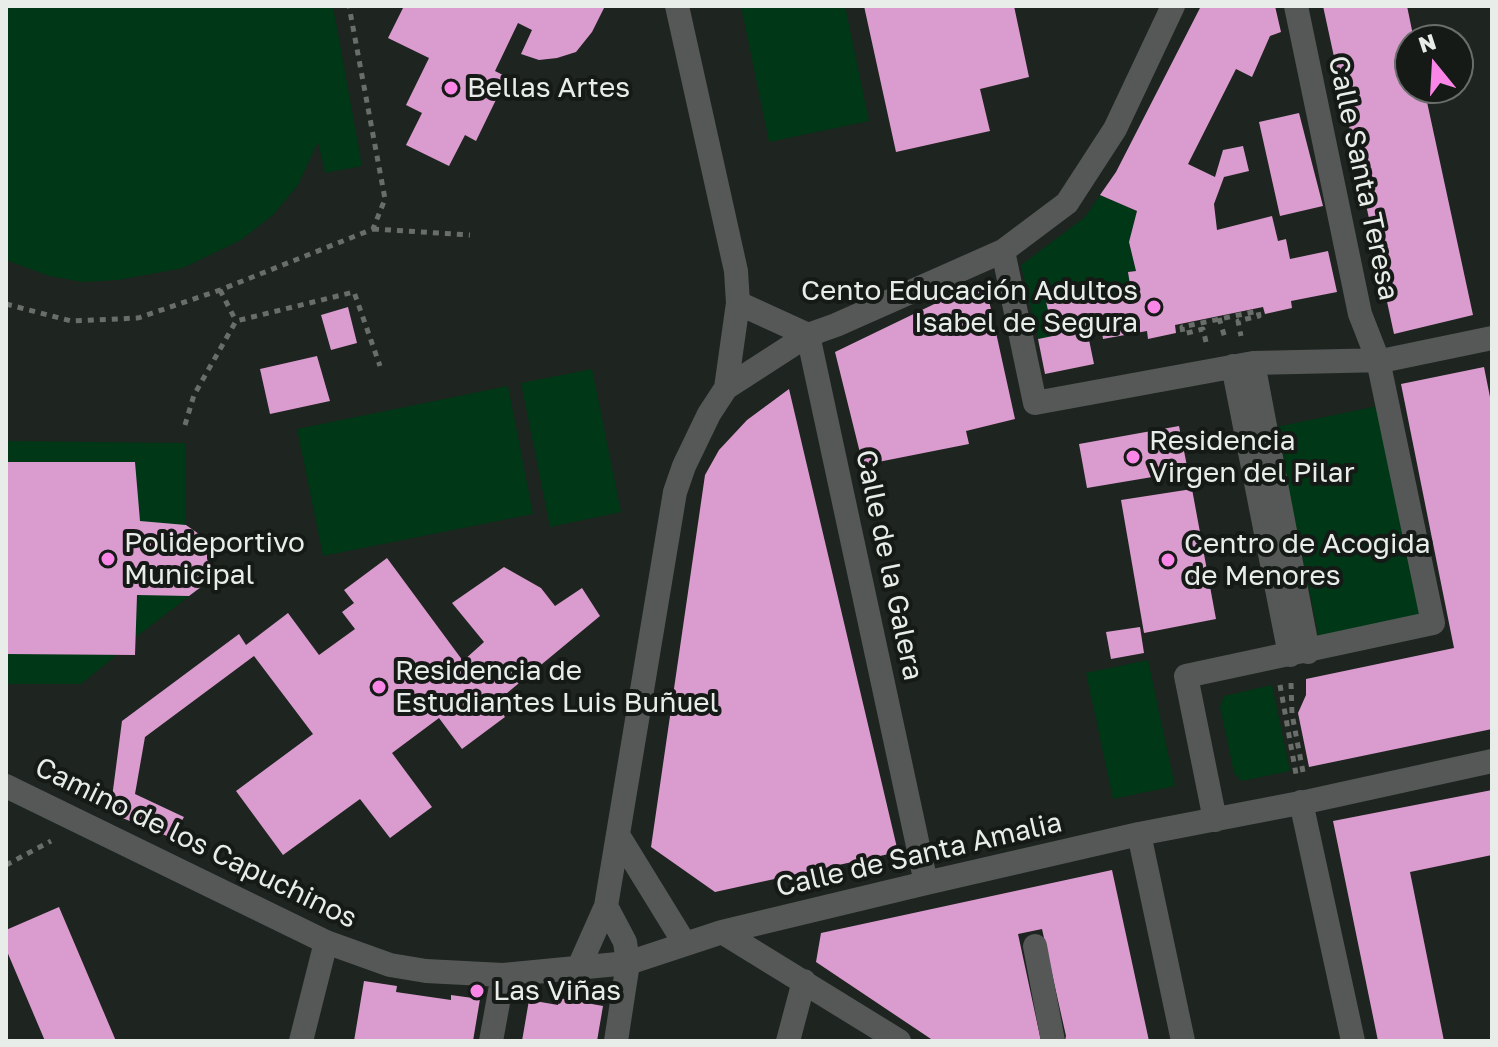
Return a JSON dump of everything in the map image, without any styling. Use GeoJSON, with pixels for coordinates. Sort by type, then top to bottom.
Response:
{"type":"FeatureCollection","features":[{"type":"Feature","properties":{"kind":"street"},"geometry":{"type":"LineString","coordinates":[[677,6],[729,234],[738,303],[726,388]]}},
{"type":"Feature","properties":{"kind":"street"},"geometry":{"type":"LineString","coordinates":[[578,969],[606,906],[675,492],[709,414],[726,388],[808,335],[1003,251],[1067,203],[1115,129],[1173,6]]}},
{"type":"Feature","properties":{"kind":"street","name":"Calle Santa Teresa"},"geometry":{"type":"LineString","coordinates":[[1291,661],[1433,623],[1378,360],[1360,314],[1296,6]]}},
{"type":"Feature","properties":{"kind":"street"},"geometry":{"type":"LineString","coordinates":[[1003,251],[1035,403],[1236,366],[1378,360],[1492,338]]}},
{"type":"Feature","properties":{"kind":"street"},"geometry":{"type":"LineString","coordinates":[[738,303],[808,335]]}},
{"type":"Feature","properties":{"kind":"street","name":"Calle de la Galera"},"geometry":{"type":"LineString","coordinates":[[808,335],[926,883]]}},
{"type":"Feature","properties":{"kind":"street"},"geometry":{"type":"LineString","coordinates":[[1215,820],[1186,676],[1291,661],[1236,366]]}},
{"type":"Feature","properties":{"kind":"street","name":"Calle de Santa Amalia"},"geometry":{"type":"LineString","coordinates":[[360,955],[390,965],[426,971],[503,975],[628,963],[722,932],[926,883],[1139,834],[1492,761]]}},
{"type":"Feature","properties":{"kind":"street","name":"Camino de los Capuchinos"},"geometry":{"type":"LineString","coordinates":[[6,786],[326,942],[360,955]]}},
{"type":"Feature","properties":{"kind":"street"},"geometry":{"type":"LineString","coordinates":[[1301,802],[1353,1041]]}},
{"type":"Feature","properties":{"kind":"street"},"geometry":{"type":"LineString","coordinates":[[1139,834],[1183,1041]]}},
{"type":"Feature","properties":{"kind":"street"},"geometry":{"type":"LineString","coordinates":[[618,835],[685,944]]}},
{"type":"Feature","properties":{"kind":"street"},"geometry":{"type":"LineString","coordinates":[[606,906],[625,942],[628,963],[616,1041]]}},
{"type":"Feature","properties":{"kind":"street"},"geometry":{"type":"LineString","coordinates":[[722,932],[899,1041]]}},
{"type":"Feature","properties":{"kind":"street"},"geometry":{"type":"LineString","coordinates":[[301,1041],[326,942]]}},
{"type":"Feature","properties":{"kind":"street"},"geometry":{"type":"LineString","coordinates":[[1035,946],[1053,1041]]}},
{"type":"Feature","properties":{"kind":"street"},"geometry":{"type":"LineString","coordinates":[[491,1041],[503,975]]}},
{"type":"Feature","properties":{"kind":"street"},"geometry":{"type":"LineString","coordinates":[[788,1041],[804,981]]}},
{"type":"Feature","properties":{"kind":"path"},"geometry":{"type":"LineString","coordinates":[[349,6],[385,199],[373,229]]}},
{"type":"Feature","properties":{"kind":"path"},"geometry":{"type":"LineString","coordinates":[[6,304],[71,321],[138,318],[220,290],[373,229],[470,235]]}},
{"type":"Feature","properties":{"kind":"path"},"geometry":{"type":"LineString","coordinates":[[220,290],[236,321]]}},
{"type":"Feature","properties":{"kind":"path"},"geometry":{"type":"LineString","coordinates":[[185,425],[194,395],[236,321],[354,292],[380,366]]}},
{"type":"Feature","properties":{"kind":"path"},"geometry":{"type":"LineString","coordinates":[[1258,311],[1259,316],[1238,321],[1236,366],[1203,329],[1183,334],[1182,327],[1258,311]]}},
{"type":"Feature","properties":{"kind":"path"},"geometry":{"type":"LineString","coordinates":[[1219,318],[1225,340]]}},
{"type":"Feature","properties":{"kind":"path"},"geometry":{"type":"LineString","coordinates":[[1291,661],[1292,714],[1303,774],[1296,775],[1291,661]]}},
{"type":"Feature","properties":{"kind":"green space"},"geometry":{"type":"Polygon","coordinates":[[[6,6],[333,6],[362,166],[325,173],[318,142],[298,185],[273,215],[241,240],[183,268],[118,280],[83,282],[49,276],[6,260],[6,6]]]}},
{"type":"Feature","properties":{"kind":"green space"},"geometry":{"type":"Polygon","coordinates":[[[741,6],[845,6],[869,121],[769,142],[741,6]]]}},
{"type":"Feature","properties":{"kind":"green space"},"geometry":{"type":"Polygon","coordinates":[[[1100,195],[1137,211],[1129,242],[1136,271],[1128,272],[1131,291],[1093,298],[1090,288],[1046,297],[1052,328],[1056,327],[1058,335],[1038,339],[1021,265],[1085,217],[1100,195]]]}},
{"type":"Feature","properties":{"kind":"green space"},"geometry":{"type":"Polygon","coordinates":[[[592,369],[621,512],[550,527],[521,383],[592,369]]]}},
{"type":"Feature","properties":{"kind":"green space"},"geometry":{"type":"Polygon","coordinates":[[[508,386],[533,514],[323,556],[297,429],[508,386]]]}},
{"type":"Feature","properties":{"kind":"green space"},"geometry":{"type":"Polygon","coordinates":[[[1378,406],[1421,617],[1319,638],[1276,427],[1378,406]]]}},
{"type":"Feature","properties":{"kind":"green space","name":"Polideportivo Municipal"},"geometry":{"type":"Polygon","coordinates":[[[6,441],[185,443],[186,525],[209,541],[213,578],[136,637],[135,655],[118,654],[81,684],[6,684],[6,441]]]}},
{"type":"Feature","properties":{"kind":"green space"},"geometry":{"type":"Polygon","coordinates":[[[1148,660],[1175,786],[1113,799],[1086,673],[1148,660]]]}},
{"type":"Feature","properties":{"kind":"green space"},"geometry":{"type":"Polygon","coordinates":[[[1272,685],[1290,771],[1242,781],[1234,773],[1220,707],[1224,696],[1272,685]]]}},
{"type":"Feature","properties":{"kind":"building","name":"Bellas Artes"},"geometry":{"type":"Polygon","coordinates":[[[404,6],[605,6],[592,32],[576,52],[557,58],[539,60],[521,54],[532,30],[518,23],[495,71],[507,77],[476,141],[465,135],[449,166],[406,145],[422,113],[406,105],[429,58],[388,38],[404,6]]]}},
{"type":"Feature","properties":{"kind":"building"},"geometry":{"type":"Polygon","coordinates":[[[864,6],[1014,6],[1029,77],[980,89],[990,131],[896,152],[864,6]]]}},
{"type":"Feature","properties":{"kind":"building"},"geometry":{"type":"Polygon","coordinates":[[[1201,6],[1275,6],[1281,32],[1270,36],[1252,77],[1236,69],[1188,164],[1215,177],[1223,150],[1243,146],[1249,171],[1224,177],[1214,204],[1217,230],[1272,216],[1278,241],[1286,239],[1290,259],[1328,251],[1337,292],[1291,301],[1292,308],[1265,314],[1263,307],[1175,325],[1176,333],[1148,339],[1147,331],[1103,339],[1101,327],[1087,330],[1094,364],[1045,374],[1038,339],[1058,335],[1056,327],[1052,328],[1045,297],[1091,288],[1093,298],[1131,291],[1128,272],[1136,271],[1129,242],[1137,211],[1100,195],[1116,172],[1201,6]]]}},
{"type":"Feature","properties":{"kind":"building"},"geometry":{"type":"Polygon","coordinates":[[[1323,6],[1407,6],[1411,24],[1394,24],[1394,104],[1427,104],[1473,315],[1394,334],[1323,6]]]}},
{"type":"Feature","properties":{"kind":"building"},"geometry":{"type":"Polygon","coordinates":[[[1299,113],[1323,206],[1280,216],[1259,122],[1299,113]]]}},
{"type":"Feature","properties":{"kind":"building"},"geometry":{"type":"Polygon","coordinates":[[[986,287],[1015,419],[966,431],[969,444],[863,465],[835,352],[955,294],[986,287]]]}},
{"type":"Feature","properties":{"kind":"building"},"geometry":{"type":"Polygon","coordinates":[[[348,307],[357,343],[331,350],[321,315],[348,307]]]}},
{"type":"Feature","properties":{"kind":"building"},"geometry":{"type":"Polygon","coordinates":[[[317,356],[330,401],[270,414],[260,369],[317,356]]]}},
{"type":"Feature","properties":{"kind":"building"},"geometry":{"type":"Polygon","coordinates":[[[1484,367],[1492,407],[1492,729],[1309,767],[1298,713],[1306,695],[1306,679],[1454,648],[1401,384],[1484,367]]]}},
{"type":"Feature","properties":{"kind":"building"},"geometry":{"type":"Polygon","coordinates":[[[789,389],[898,852],[715,892],[651,847],[705,475],[719,450],[747,420],[789,389]]]}},
{"type":"Feature","properties":{"kind":"building","name":"Residencia Virgen del Pilar"},"geometry":{"type":"Polygon","coordinates":[[[1179,426],[1188,471],[1087,488],[1079,444],[1179,426]]]}},
{"type":"Feature","properties":{"kind":"building","name":"Polideportivo Municipal"},"geometry":{"type":"Polygon","coordinates":[[[6,462],[135,462],[140,521],[186,525],[209,541],[213,578],[189,596],[137,595],[135,655],[6,654],[6,462]]]}},
{"type":"Feature","properties":{"kind":"building","name":"Centro de Acogida de Menores"},"geometry":{"type":"Polygon","coordinates":[[[1192,489],[1216,619],[1144,633],[1121,500],[1192,489]]]}},
{"type":"Feature","properties":{"kind":"building"},"geometry":{"type":"Polygon","coordinates":[[[387,558],[463,661],[484,642],[452,603],[504,567],[541,588],[555,606],[582,588],[600,616],[495,703],[505,717],[462,749],[439,718],[392,753],[432,807],[390,838],[360,799],[283,855],[236,791],[313,734],[254,656],[145,737],[135,794],[184,817],[172,838],[110,813],[122,721],[239,634],[246,645],[288,613],[319,655],[355,629],[342,612],[354,603],[344,590],[387,558]]]}},
{"type":"Feature","properties":{"kind":"building"},"geometry":{"type":"Polygon","coordinates":[[[1140,627],[1144,653],[1111,659],[1106,632],[1140,627]]]}},
{"type":"Feature","properties":{"kind":"building"},"geometry":{"type":"Polygon","coordinates":[[[1492,790],[1492,855],[1410,872],[1444,1041],[1378,1041],[1333,821],[1492,790]]]}},
{"type":"Feature","properties":{"kind":"building"},"geometry":{"type":"Polygon","coordinates":[[[1112,870],[1149,1041],[1065,1041],[1042,929],[1018,934],[1041,1041],[934,1041],[816,962],[821,933],[1112,870]]]}},
{"type":"Feature","properties":{"kind":"building"},"geometry":{"type":"Polygon","coordinates":[[[59,907],[116,1041],[45,1041],[6,949],[6,930],[59,907]]]}},
{"type":"Feature","properties":{"kind":"building"},"geometry":{"type":"Polygon","coordinates":[[[364,981],[397,986],[396,992],[451,1000],[451,995],[480,999],[473,1041],[354,1041],[364,981]]]}},
{"type":"Feature","properties":{"kind":"building"},"geometry":{"type":"Polygon","coordinates":[[[559,998],[603,1006],[597,1041],[522,1041],[529,1000],[558,1005],[559,998]]]}},
{"type":"Feature","properties":{"kind":"place","name":"Bellas Artes"},"geometry":{"type":"Point","coordinates":[451,88]}},
{"type":"Feature","properties":{"kind":"place","name":"Cento Educación Adultos Isabel de Segura"},"geometry":{"type":"Point","coordinates":[1154,307]}},
{"type":"Feature","properties":{"kind":"place","name":"Residencia Virgen del Pilar"},"geometry":{"type":"Point","coordinates":[1133,457]}},
{"type":"Feature","properties":{"kind":"place","name":"Polideportivo Municipal"},"geometry":{"type":"Point","coordinates":[108,559]}},
{"type":"Feature","properties":{"kind":"place","name":"Centro de Acogida de Menores"},"geometry":{"type":"Point","coordinates":[1168,560]}},
{"type":"Feature","properties":{"kind":"place","name":"Residencia de Estudiantes Luis Buñuel"},"geometry":{"type":"Point","coordinates":[379,687]}},
{"type":"Feature","properties":{"kind":"place","name":"Las Viñas"},"geometry":{"type":"Point","coordinates":[477,991]}}]}
